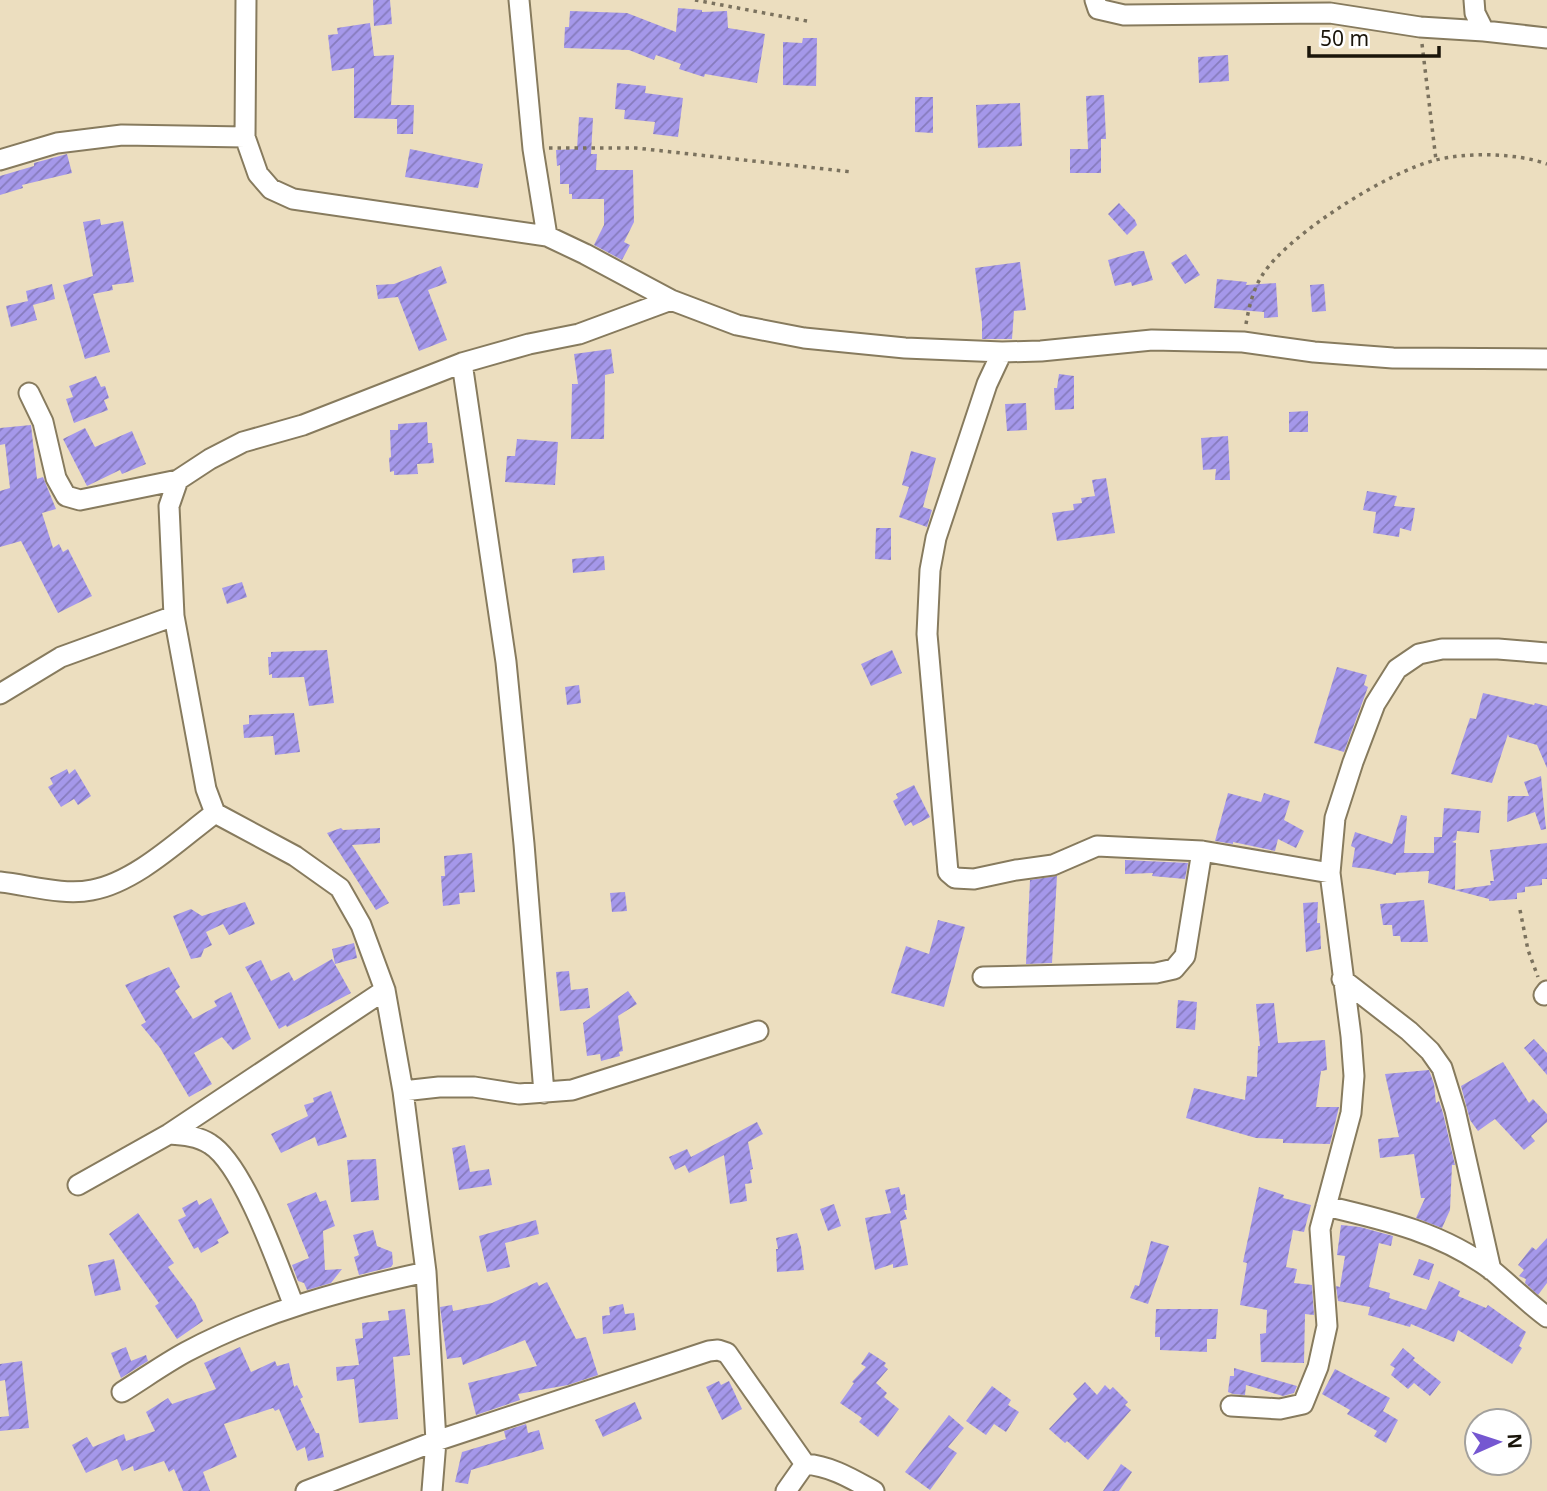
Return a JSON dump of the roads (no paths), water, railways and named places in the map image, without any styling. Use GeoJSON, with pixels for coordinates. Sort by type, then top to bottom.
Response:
{"type":"FeatureCollection","features":[{"type":"Feature","properties":{"kind":"street"},"geometry":{"type":"LineString","coordinates":[[246,0],[245,137],[258,174],[271,189],[293,199],[547,236],[671,300],[737,325],[804,338],[905,348],[1041,351],[1152,340],[1243,342],[1314,352],[1393,358],[1547,359]]}},
{"type":"Feature","properties":{"kind":"street"},"geometry":{"type":"LineString","coordinates":[[519,0],[533,149],[547,236]]}},
{"type":"Feature","properties":{"kind":"street"},"geometry":{"type":"LineString","coordinates":[[1095,0],[1098,9],[1125,15],[1329,6],[1420,27],[1547,38]]}},
{"type":"Feature","properties":{"kind":"street"},"geometry":{"type":"LineString","coordinates":[[1474,0],[1475,13],[1483,31]]}},
{"type":"Feature","properties":{"kind":"street"},"geometry":{"type":"LineString","coordinates":[[0,160],[57,144],[122,135],[245,137]]}},
{"type":"Feature","properties":{"kind":"street"},"geometry":{"type":"LineString","coordinates":[[29,393],[43,422],[56,478],[66,496],[80,500],[178,480],[209,459],[243,442],[303,425],[463,363],[529,344],[579,334],[671,300]]}},
{"type":"Feature","properties":{"kind":"street"},"geometry":{"type":"LineString","coordinates":[[1002,352],[987,384],[936,538],[928,589],[927,634],[948,873],[962,880],[1053,865],[1097,846],[1202,851],[1330,873]]}},
{"type":"Feature","properties":{"kind":"street"},"geometry":{"type":"LineString","coordinates":[[463,363],[506,663],[544,1093]]}},
{"type":"Feature","properties":{"kind":"street"},"geometry":{"type":"LineString","coordinates":[[178,480],[169,506],[174,616],[206,789],[215,813],[295,856],[340,888],[361,925],[385,990],[403,1091],[426,1272],[436,1441],[432,1491]]}},
{"type":"Feature","properties":{"kind":"street"},"geometry":{"type":"LineString","coordinates":[[0,694],[61,657],[174,616]]}},
{"type":"Feature","properties":{"kind":"street"},"geometry":{"type":"LineString","coordinates":[[1231,1406],[1280,1409],[1303,1404],[1318,1367],[1327,1326],[1320,1229],[1351,1113],[1354,1076],[1330,873],[1335,818],[1375,704],[1397,669],[1419,654],[1442,649],[1499,649],[1547,653]]}},
{"type":"Feature","properties":{"kind":"street"},"geometry":{"type":"LineString","coordinates":[[0,882],[66,891],[92,890],[137,872],[215,813]]}},
{"type":"Feature","properties":{"kind":"street"},"geometry":{"type":"LineString","coordinates":[[983,977],[1156,973],[1174,969],[1185,956],[1202,851]]}},
{"type":"Feature","properties":{"kind":"street"},"geometry":{"type":"LineString","coordinates":[[1342,979],[1409,1031],[1430,1051],[1442,1068],[1458,1123],[1491,1270]]}},
{"type":"Feature","properties":{"kind":"street"},"geometry":{"type":"LineString","coordinates":[[78,1185],[169,1133],[385,990]]}},
{"type":"Feature","properties":{"kind":"street"},"geometry":{"type":"LineString","coordinates":[[403,1091],[439,1087],[474,1087],[519,1094],[572,1090],[758,1031]]}},
{"type":"Feature","properties":{"kind":"street"},"geometry":{"type":"LineString","coordinates":[[169,1133],[198,1138],[213,1145],[230,1163],[270,1241],[294,1306]]}},
{"type":"Feature","properties":{"kind":"street"},"geometry":{"type":"LineString","coordinates":[[1326,1206],[1398,1223],[1450,1245],[1491,1270],[1547,1317]]}},
{"type":"Feature","properties":{"kind":"street"},"geometry":{"type":"LineString","coordinates":[[122,1392],[185,1353],[251,1322],[362,1286],[426,1272]]}},
{"type":"Feature","properties":{"kind":"street"},"geometry":{"type":"LineString","coordinates":[[306,1491],[436,1441],[709,1350],[726,1353],[805,1464],[840,1472],[874,1491]]}},
{"type":"Feature","properties":{"kind":"street"},"geometry":{"type":"LineString","coordinates":[[786,1491],[805,1464]]}}]}
